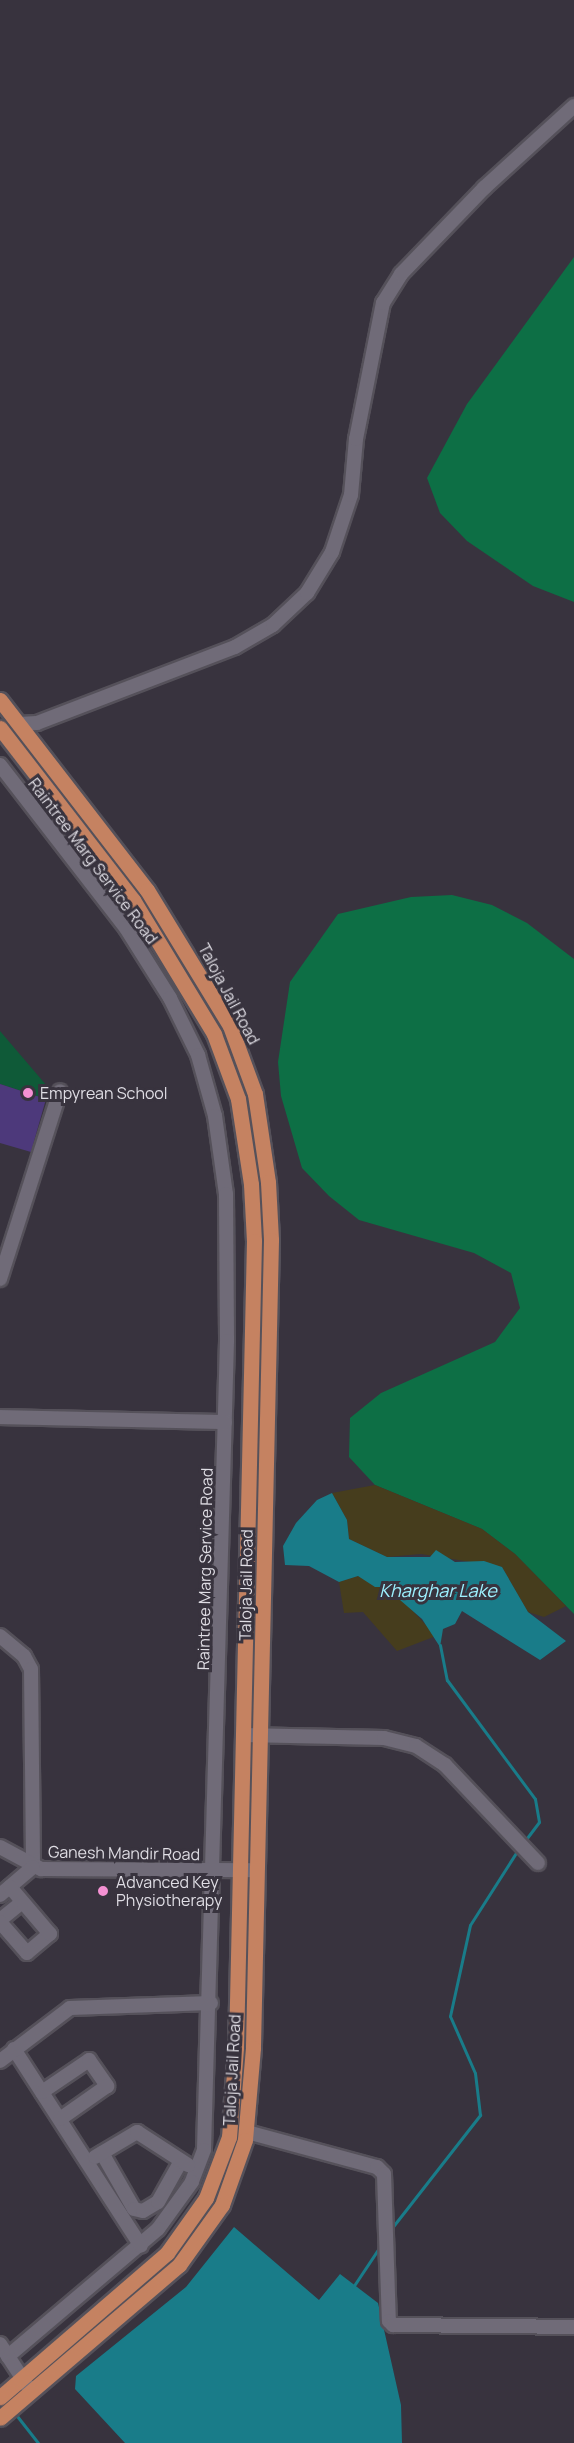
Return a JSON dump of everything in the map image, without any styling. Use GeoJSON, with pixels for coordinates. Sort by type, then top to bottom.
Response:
{"type":"FeatureCollection","features":[{"type":"Feature","properties":{"kind":"main road","name":"Taloja Jail Road"},"geometry":{"type":"LineString","coordinates":[[0,2418],[148,2294],[192,2250],[225,2197],[247,2132],[257,1870],[271,1240],[267,1171],[255,1094],[230,1026],[191,957],[147,890],[19,724],[3,710]]}},
{"type":"Feature","properties":{"kind":"main road"},"geometry":{"type":"LineString","coordinates":[[2,735],[19,724]]}},
{"type":"Feature","properties":{"kind":"main road","name":"Taloja Jail Road"},"geometry":{"type":"LineString","coordinates":[[0,2397],[167,2253],[200,2210],[217,2175],[229,2137],[234,2096],[254,1240],[251,1184],[238,1098],[203,1012],[151,926],[2,735]]}},
{"type":"Feature","properties":{"kind":"street"},"geometry":{"type":"LineString","coordinates":[[19,724],[37,723],[236,647],[273,625],[307,593],[332,552],[351,495],[356,440],[383,303],[401,274],[484,188],[574,106]]}},
{"type":"Feature","properties":{"kind":"street","name":"Raintree Marg Service Road"},"geometry":{"type":"LineString","coordinates":[[0,765],[126,928],[170,998],[198,1055],[215,1116],[226,1194],[225,1422],[207,2131],[198,2170],[172,2214],[141,2246],[4,2350]]}},
{"type":"Feature","properties":{"kind":"street"},"geometry":{"type":"LineString","coordinates":[[0,1279],[60,1090]]}},
{"type":"Feature","properties":{"kind":"street"},"geometry":{"type":"LineString","coordinates":[[0,1416],[225,1422]]}},
{"type":"Feature","properties":{"kind":"street"},"geometry":{"type":"LineString","coordinates":[[0,1636],[24,1656],[31,1669],[33,1867]]}},
{"type":"Feature","properties":{"kind":"street"},"geometry":{"type":"LineString","coordinates":[[243,1735],[384,1738],[416,1746],[445,1765],[538,1863]]}},
{"type":"Feature","properties":{"kind":"street"},"geometry":{"type":"LineString","coordinates":[[0,1847],[33,1867]]}},
{"type":"Feature","properties":{"kind":"street","name":"Ganesh Mandir Road"},"geometry":{"type":"LineString","coordinates":[[5,1891],[33,1867],[257,1870]]}},
{"type":"Feature","properties":{"kind":"street"},"geometry":{"type":"LineString","coordinates":[[5,1891],[22,1902],[50,1934],[27,1953],[0,1921],[22,1902]]}},
{"type":"Feature","properties":{"kind":"street"},"geometry":{"type":"LineString","coordinates":[[0,2061],[70,2008],[211,2003]]}},
{"type":"Feature","properties":{"kind":"street"},"geometry":{"type":"LineString","coordinates":[[14,2049],[62,2117],[141,2246]]}},
{"type":"Feature","properties":{"kind":"street"},"geometry":{"type":"LineString","coordinates":[[45,2091],[89,2060],[107,2086],[62,2117]]}},
{"type":"Feature","properties":{"kind":"street"},"geometry":{"type":"LineString","coordinates":[[88,2162],[137,2132],[198,2170]]}},
{"type":"Feature","properties":{"kind":"street"},"geometry":{"type":"LineString","coordinates":[[247,2132],[377,2167],[388,2187],[389,2321],[393,2325],[574,2327]]}},
{"type":"Feature","properties":{"kind":"street"},"geometry":{"type":"LineString","coordinates":[[102,2153],[134,2209],[143,2211],[158,2202],[181,2161]]}},
{"type":"Feature","properties":{"kind":"street"},"geometry":{"type":"LineString","coordinates":[[4,2350],[32,2392]]}},
{"type":"Feature","properties":{"kind":"green space"},"geometry":{"type":"Polygon","coordinates":[[[574,257],[574,602],[533,586],[467,541],[440,513],[427,478],[467,404],[574,257]]]}},
{"type":"Feature","properties":{"kind":"green space"},"geometry":{"type":"Polygon","coordinates":[[[452,895],[492,905],[527,923],[574,959],[574,1614],[515,1554],[482,1529],[375,1485],[349,1457],[350,1418],[381,1393],[495,1342],[520,1308],[511,1273],[474,1253],[359,1220],[329,1196],[302,1168],[281,1096],[278,1062],[290,982],[338,914],[411,897],[452,895]]]}},
{"type":"Feature","properties":{"kind":"green space"},"geometry":{"type":"Polygon","coordinates":[[[0,1031],[47,1086],[46,1099],[0,1084],[0,1031]]]}},
{"type":"Feature","properties":{"kind":"sand"},"geometry":{"type":"Polygon","coordinates":[[[375,1485],[482,1529],[515,1554],[566,1606],[544,1617],[528,1612],[502,1567],[421,1554],[387,1557],[349,1539],[347,1520],[332,1493],[375,1485]]]}},
{"type":"Feature","properties":{"kind":"sand"},"geometry":{"type":"Polygon","coordinates":[[[358,1576],[398,1595],[436,1636],[397,1651],[363,1612],[344,1613],[339,1582],[358,1576]]]}},
{"type":"Feature","properties":{"kind":"water","name":"Kharghar Lake"},"geometry":{"type":"Polygon","coordinates":[[[332,1493],[347,1520],[349,1539],[387,1557],[430,1557],[436,1550],[455,1562],[484,1561],[502,1567],[528,1612],[566,1641],[540,1660],[462,1611],[455,1624],[443,1629],[440,1647],[422,1619],[385,1587],[375,1587],[358,1576],[339,1582],[309,1566],[285,1565],[283,1546],[296,1523],[317,1500],[332,1493]]]}},
{"type":"Feature","properties":{"kind":"water"},"geometry":{"type":"Polygon","coordinates":[[[234,2227],[319,2300],[340,2274],[378,2303],[401,2405],[402,2443],[125,2443],[75,2389],[76,2376],[186,2287],[234,2227]]]}},
{"type":"Feature","properties":{"kind":"building","name":"Empyrean School"},"geometry":{"type":"Polygon","coordinates":[[[0,1084],[46,1099],[31,1152],[0,1143],[0,1084]]]}},
{"type":"Feature","properties":{"kind":"waterway"},"geometry":{"type":"LineString","coordinates":[[440,1645],[447,1680],[535,1799],[539,1822],[523,1843]]}},
{"type":"Feature","properties":{"kind":"waterway"},"geometry":{"type":"LineString","coordinates":[[391,2229],[480,2115],[475,2073],[450,2016],[470,1925],[519,1848]]}},
{"type":"Feature","properties":{"kind":"waterway"},"geometry":{"type":"LineString","coordinates":[[353,2287],[381,2245]]}},
{"type":"Feature","properties":{"kind":"waterway"},"geometry":{"type":"LineString","coordinates":[[17,2416],[38,2443]]}},
{"type":"Feature","properties":{"kind":"place","name":"Empyrean School"},"geometry":{"type":"Point","coordinates":[28,1093]}},
{"type":"Feature","properties":{"kind":"place","name":"Advanced Key Physiotherapy"},"geometry":{"type":"Point","coordinates":[103,1891]}}]}
